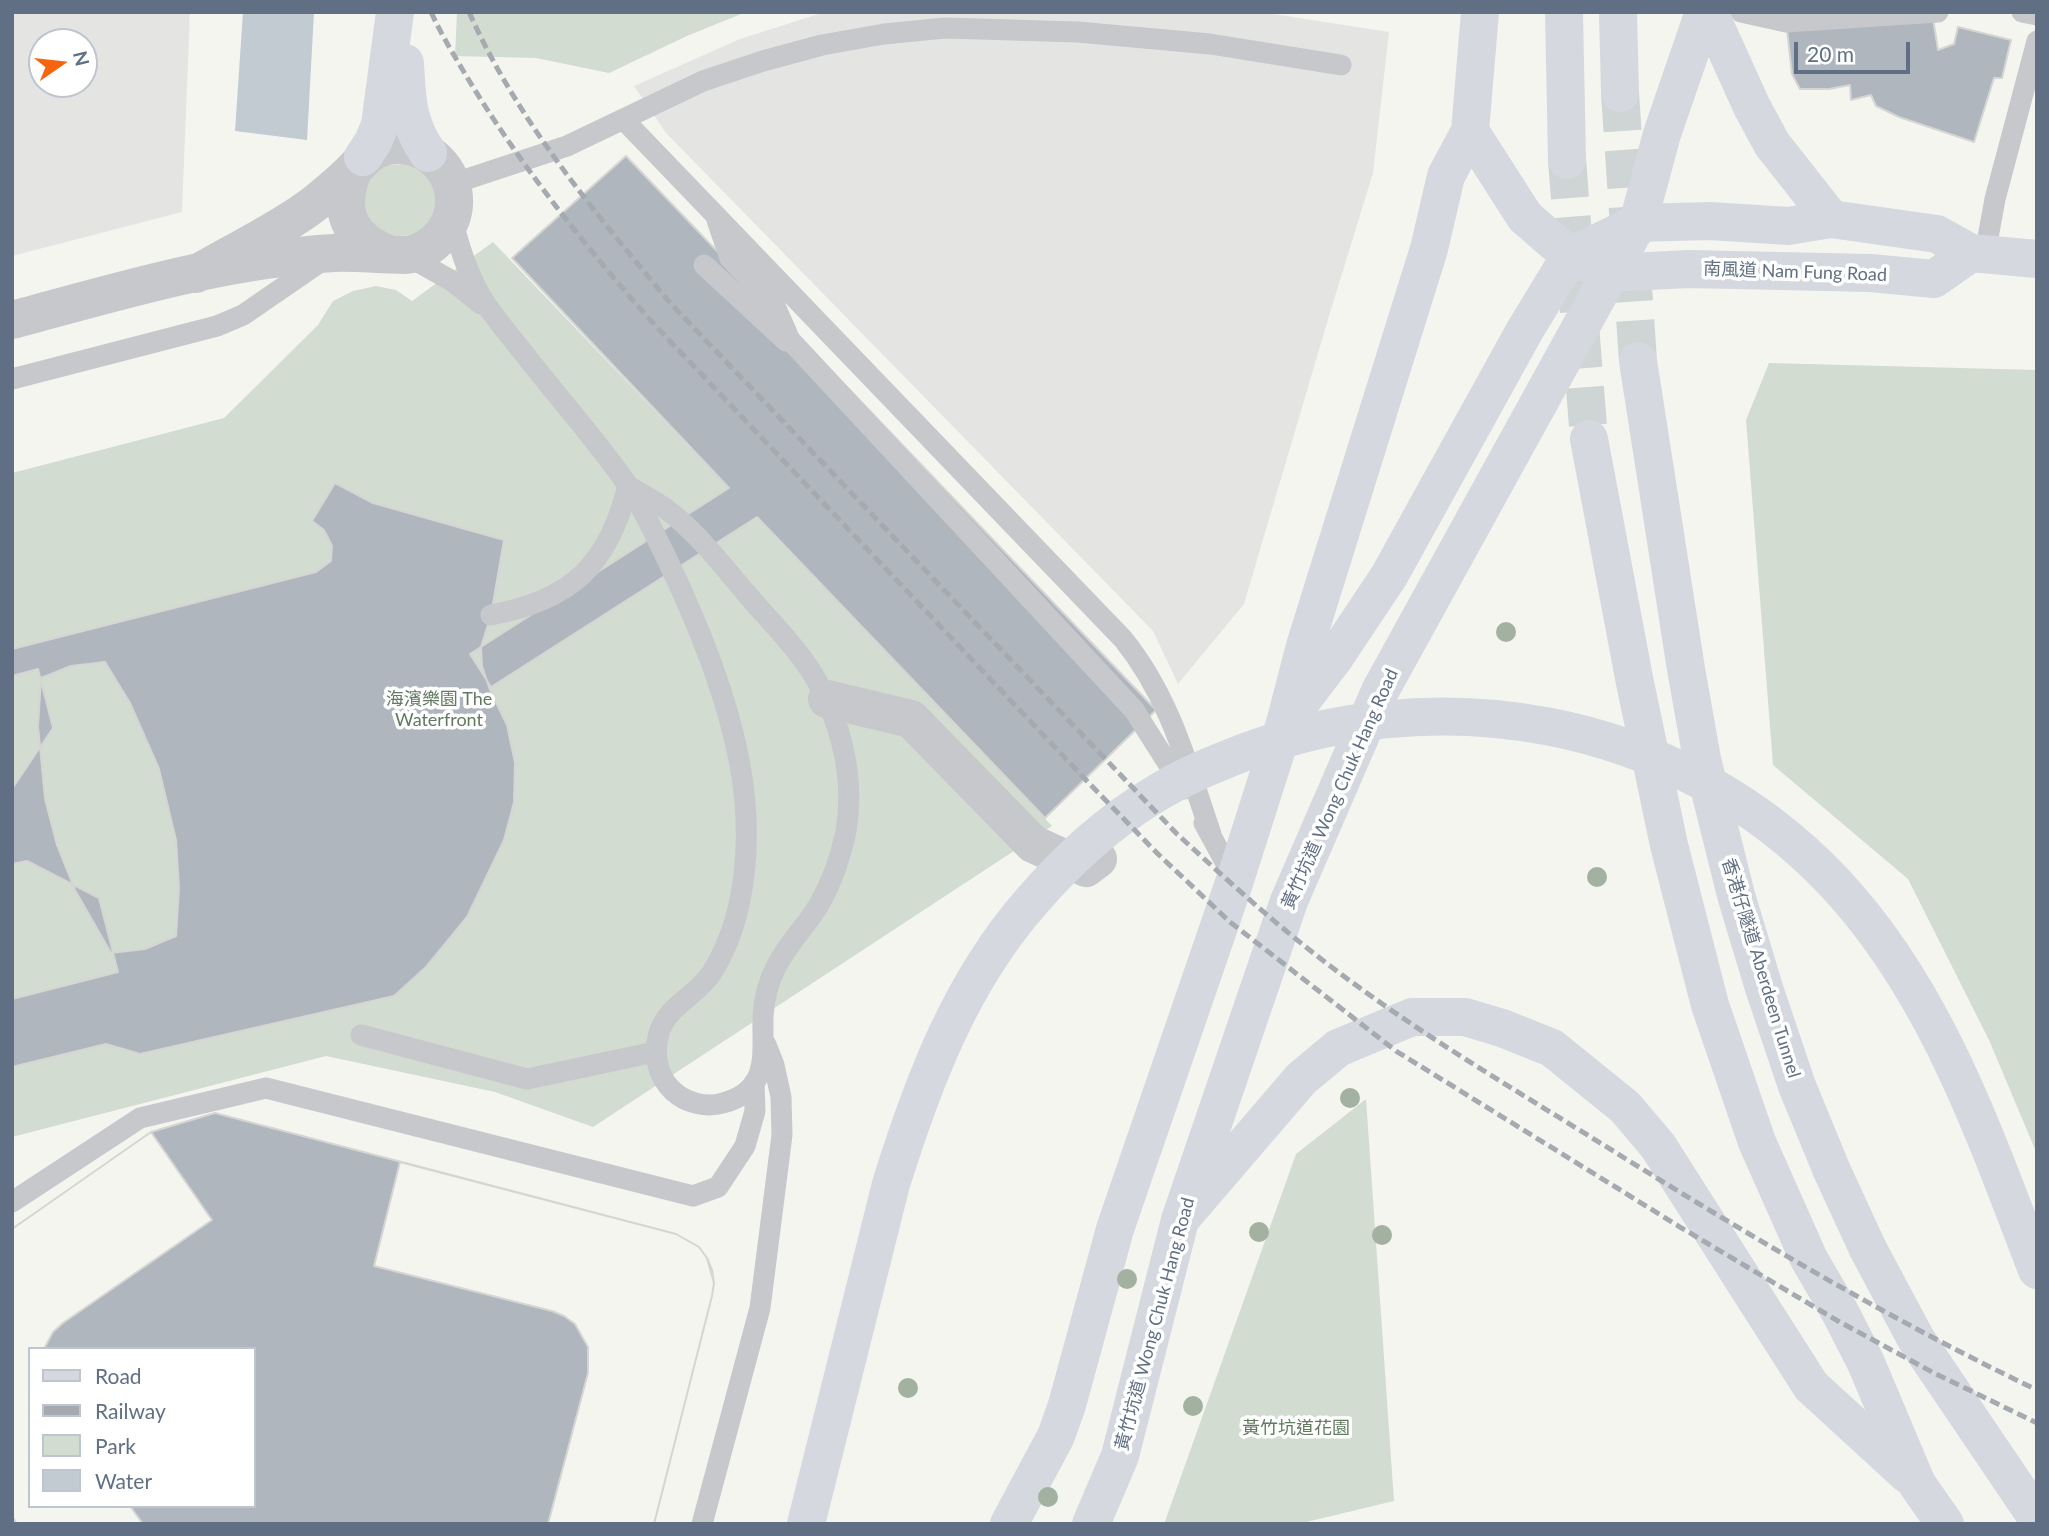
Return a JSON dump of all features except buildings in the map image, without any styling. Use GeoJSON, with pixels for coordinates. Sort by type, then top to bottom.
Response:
{"type":"FeatureCollection","features":[{"type":"Feature","properties":{"kind":"main road"},"geometry":{"type":"LineString","coordinates":[[358,164],[373,142],[380,125],[395,12]]}},
{"type":"Feature","properties":{"kind":"main road"},"geometry":{"type":"LineString","coordinates":[[402,12],[411,122],[428,153]]}},
{"type":"Feature","properties":{"kind":"main road"},"geometry":{"type":"LineString","coordinates":[[1009,1524],[1056,1436],[1067,1405],[1115,1228],[1235,880],[1284,723],[1305,646],[1429,249],[1446,176],[1470,131],[1480,12]]}},
{"type":"Feature","properties":{"kind":"main road"},"geometry":{"type":"LineString","coordinates":[[1564,12],[1567,160]]}},
{"type":"Feature","properties":{"kind":"main road"},"geometry":{"type":"LineString","coordinates":[[1618,12],[1620,93]]}},
{"type":"Feature","properties":{"kind":"main road","name":"黃竹坑道 Wong Chuk Hang Road"},"geometry":{"type":"LineString","coordinates":[[1091,1524],[1119,1456],[1180,1220],[1289,901],[1380,691],[1610,273],[1648,223],[1655,160],[1704,12]]}},
{"type":"Feature","properties":{"kind":"main road"},"geometry":{"type":"LineString","coordinates":[[1709,12],[1752,107],[1772,144],[1831,219]]}},
{"type":"Feature","properties":{"kind":"main road"},"geometry":{"type":"LineString","coordinates":[[1470,131],[1525,217],[1557,245],[1610,273]]}},
{"type":"Feature","properties":{"kind":"main road"},"geometry":{"type":"LineString","coordinates":[[1557,245],[1648,223],[1710,221],[1788,226],[1831,219],[1937,234],[1978,253],[2037,259]]}},
{"type":"Feature","properties":{"kind":"main road"},"geometry":{"type":"LineString","coordinates":[[1284,723],[1335,657],[1389,576],[1545,296],[1557,245]]}},
{"type":"Feature","properties":{"kind":"main road","name":"南風道 Nam Fung Road"},"geometry":{"type":"LineString","coordinates":[[1610,273],[1689,269],[1870,273],[1934,279],[1978,253]]}},
{"type":"Feature","properties":{"kind":"main road","name":"香港仔隧道 Aberdeen Tunnel"},"geometry":{"type":"LineString","coordinates":[[1638,361],[1702,759],[1736,895],[1797,1086],[1868,1249],[1916,1339],[2037,1518]]}},
{"type":"Feature","properties":{"kind":"main road"},"geometry":{"type":"LineString","coordinates":[[1589,439],[1667,832],[1710,1005],[1757,1142],[1809,1259],[1866,1363],[1917,1484],[1945,1524]]}},
{"type":"Feature","properties":{"kind":"main road"},"geometry":{"type":"LineString","coordinates":[[806,1524],[891,1184],[926,1082],[950,1025],[981,969],[1031,902],[1084,848],[1117,821],[1158,792],[1247,750],[1320,729],[1415,715],[1494,718],[1586,734],[1666,764],[1738,802],[1798,847],[1860,910],[1908,978],[1950,1056],[2037,1270]]}},
{"type":"Feature","properties":{"kind":"main road"},"geometry":{"type":"LineString","coordinates":[[1180,1220],[1301,1079],[1338,1048],[1412,1017],[1465,1017],[1502,1028],[1552,1048],[1625,1107],[1658,1146],[1811,1386],[1917,1484]]}},
{"type":"Feature","properties":{"kind":"street"},"geometry":{"type":"LineString","coordinates":[[12,320],[196,274],[286,258],[334,253],[397,254],[421,251],[445,232],[452,201],[439,162],[428,153],[412,146],[395,145],[378,149],[298,216],[196,274]]}},
{"type":"Feature","properties":{"kind":"street"},"geometry":{"type":"LineString","coordinates":[[358,164],[346,187],[344,204],[349,222],[358,236],[372,247],[397,254]]}},
{"type":"Feature","properties":{"kind":"street"},"geometry":{"type":"LineString","coordinates":[[827,699],[911,719],[1033,844],[1086,868],[1184,789]]}},
{"type":"Feature","properties":{"kind":"lane"},"geometry":{"type":"LineString","coordinates":[[1741,12],[1786,22],[1938,12]]}},
{"type":"Feature","properties":{"kind":"lane"},"geometry":{"type":"LineString","coordinates":[[2022,12],[2037,15]]}},
{"type":"Feature","properties":{"kind":"lane"},"geometry":{"type":"LineString","coordinates":[[628,485],[666,509],[697,537],[804,660],[827,699],[842,740],[848,783],[846,828],[835,870],[821,900],[776,966],[767,989],[763,1014],[764,1062],[754,1083],[738,1098],[716,1105],[693,1103],[674,1092],[660,1074],[655,1052],[659,1029],[673,1010],[701,987],[712,973],[734,921],[743,882],[745,802],[729,723],[696,625],[653,531],[628,485],[493,314],[467,268],[452,201],[703,81],[762,61],[847,40],[945,28],[1078,32],[1210,44],[1341,65]]}},
{"type":"Feature","properties":{"kind":"lane"},"geometry":{"type":"LineString","coordinates":[[1978,253],[1995,200],[2037,41]]}},
{"type":"Feature","properties":{"kind":"lane"},"geometry":{"type":"LineString","coordinates":[[623,119],[1123,639],[1142,663],[1169,712],[1211,834]]}},
{"type":"Feature","properties":{"kind":"lane"},"geometry":{"type":"LineString","coordinates":[[716,215],[730,258],[775,306],[790,340],[1134,710],[1211,834],[1235,880]]}},
{"type":"Feature","properties":{"kind":"lane"},"geometry":{"type":"LineString","coordinates":[[12,379],[216,326],[243,315],[334,253]]}},
{"type":"Feature","properties":{"kind":"lane"},"geometry":{"type":"LineString","coordinates":[[397,254],[452,281],[493,314]]}},
{"type":"Feature","properties":{"kind":"lane"},"geometry":{"type":"LineString","coordinates":[[704,265],[823,376]]}},
{"type":"Feature","properties":{"kind":"lane"},"geometry":{"type":"LineString","coordinates":[[491,615],[525,609],[555,595],[583,575],[604,549],[620,518],[628,485]]}},
{"type":"Feature","properties":{"kind":"lane"},"geometry":{"type":"LineString","coordinates":[[361,1035],[527,1079],[655,1052]]}},
{"type":"Feature","properties":{"kind":"lane"},"geometry":{"type":"LineString","coordinates":[[702,1524],[762,1295],[782,1135],[781,1097],[774,1065],[764,1040]]}},
{"type":"Feature","properties":{"kind":"lane"},"geometry":{"type":"LineString","coordinates":[[12,1202],[141,1118],[265,1088],[693,1196],[718,1187],[746,1146],[755,1111],[754,1083]]}},
{"type":"Feature","properties":{"kind":"shaded area"},"geometry":{"type":"Polygon","coordinates":[[[12,12],[190,12],[182,212],[12,256],[12,12]]]}},
{"type":"Feature","properties":{"kind":"shaded area"},"geometry":{"type":"Polygon","coordinates":[[[825,12],[1261,12],[1389,32],[1373,173],[1244,604],[1178,684],[1153,631],[666,133],[634,86],[740,39],[825,12]]]}},
{"type":"Feature","properties":{"kind":"green space"},"geometry":{"type":"Polygon","coordinates":[[[457,12],[746,12],[609,73],[536,58],[455,56],[457,12]]]}},
{"type":"Feature","properties":{"kind":"green space"},"geometry":{"type":"Polygon","coordinates":[[[412,163],[431,178],[437,203],[433,217],[425,228],[414,235],[387,237],[365,222],[361,184],[377,166],[412,163]]]}},
{"type":"Feature","properties":{"kind":"green space","name":"海濱樂園 The Waterfront"},"geometry":{"type":"Polygon","coordinates":[[[493,242],[1052,826],[593,1127],[495,1092],[326,1056],[12,1137],[12,473],[224,418],[318,325],[333,301],[353,291],[376,286],[396,290],[412,301],[493,242]]]}},
{"type":"Feature","properties":{"kind":"green space"},"geometry":{"type":"Polygon","coordinates":[[[1769,363],[2037,370],[2037,1154],[1989,1040],[1908,879],[1773,765],[1746,420],[1769,363]]]}},
{"type":"Feature","properties":{"kind":"green space","name":"黃竹坑道花園"},"geometry":{"type":"Polygon","coordinates":[[[1366,1099],[1394,1501],[1298,1524],[1164,1524],[1296,1154],[1366,1099]]]}},
{"type":"Feature","properties":{"kind":"water"},"geometry":{"type":"Polygon","coordinates":[[[243,12],[314,12],[307,140],[235,131],[243,12]]]}},
{"type":"Feature","properties":{"kind":"tunnel"},"geometry":{"type":"LineString","coordinates":[[1620,93],[1638,361]]}},
{"type":"Feature","properties":{"kind":"tunnel"},"geometry":{"type":"LineString","coordinates":[[1567,160],[1589,439]]}},
{"type":"Feature","properties":{"kind":"railway"},"geometry":{"type":"LineString","coordinates":[[431,12],[473,87],[514,149],[580,237],[651,321],[1086,780],[1158,854],[1230,922],[1396,1051],[1680,1227],[1838,1321],[1934,1373],[2037,1423]]}},
{"type":"Feature","properties":{"kind":"railway"},"geometry":{"type":"LineString","coordinates":[[469,12],[511,91],[560,166],[672,305],[1177,834],[1252,901],[1309,950],[1365,991],[1513,1089],[1828,1280],[2037,1390]]}}]}
